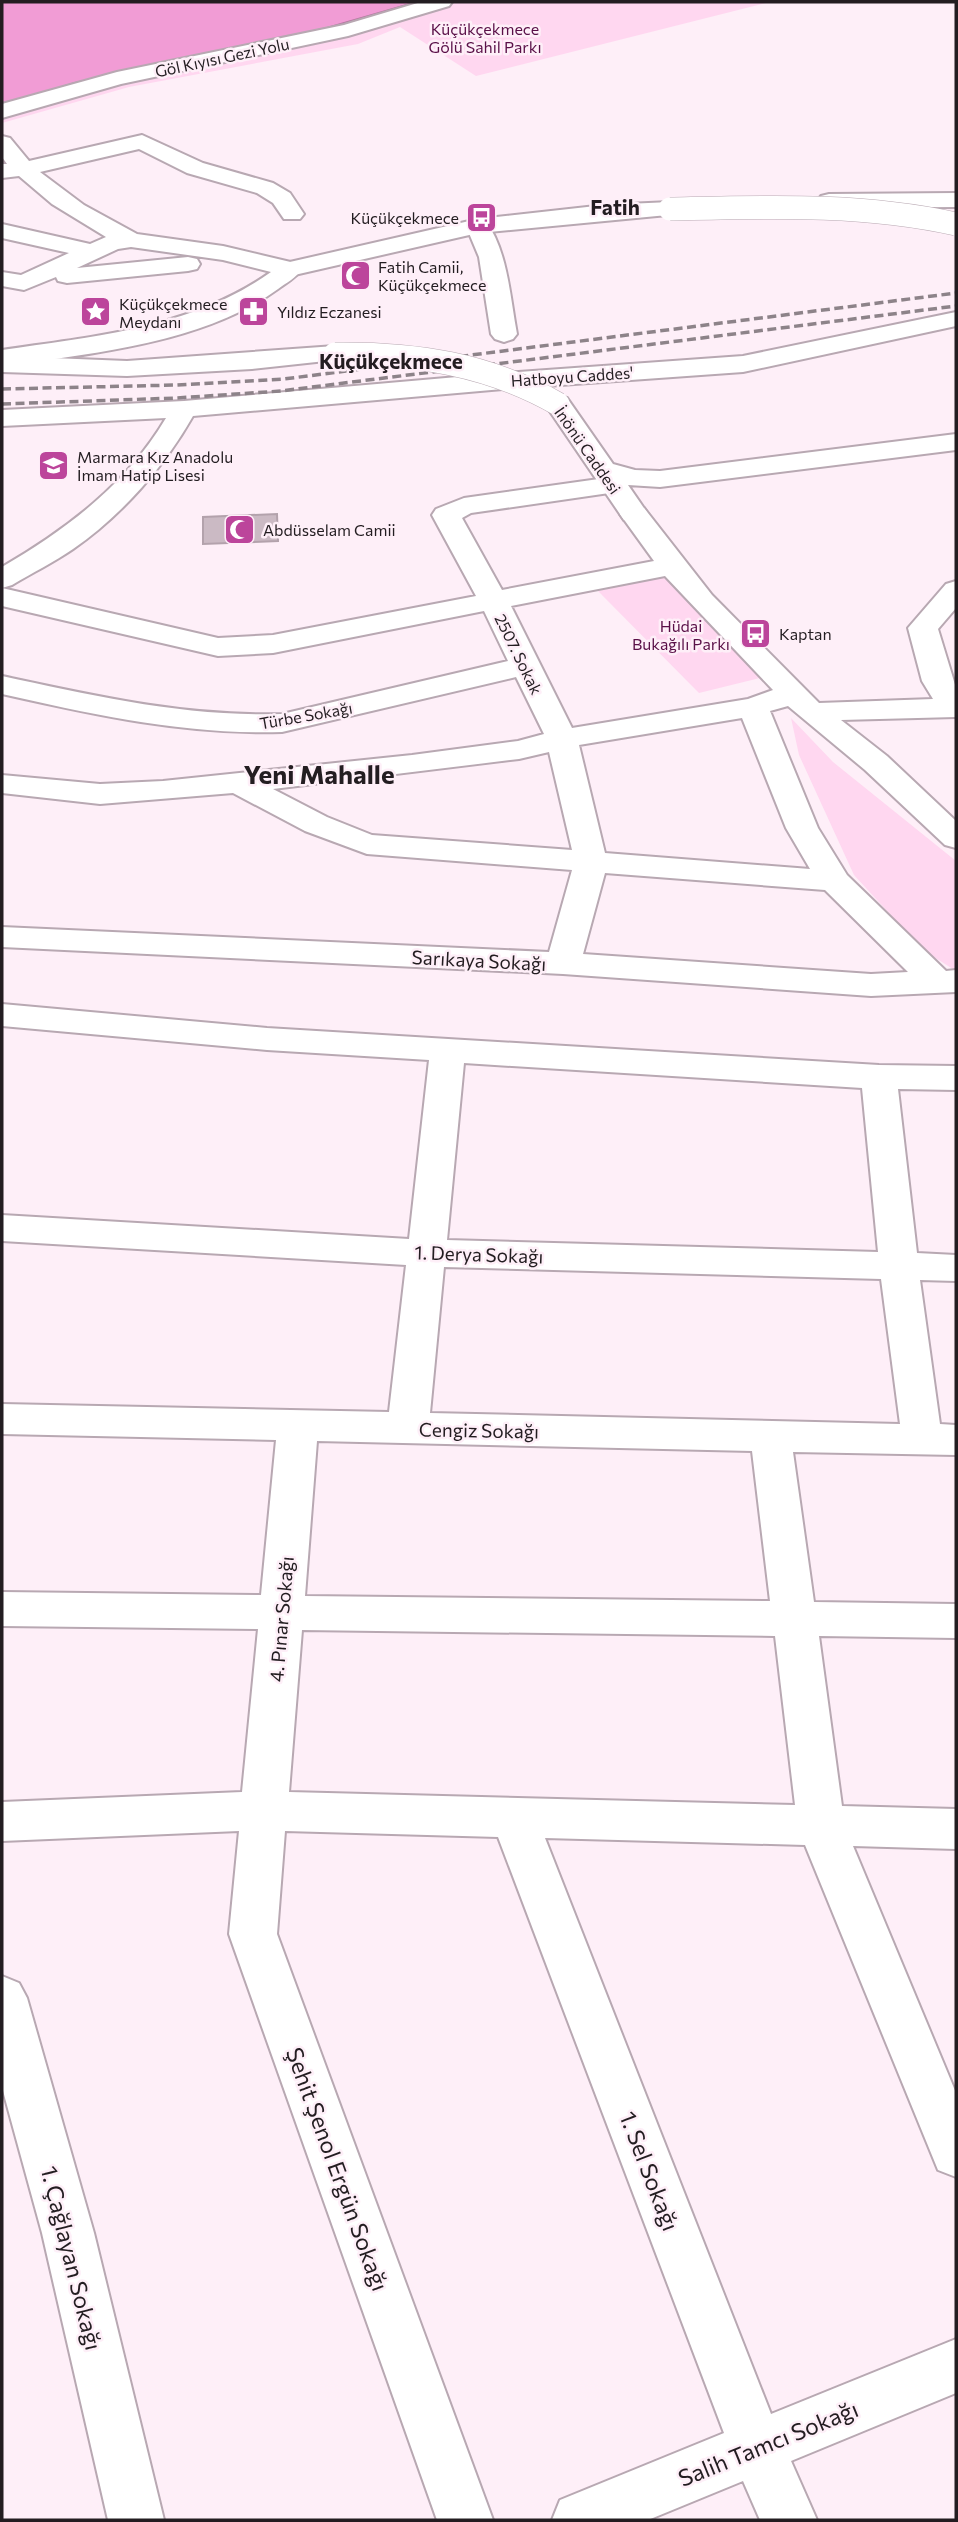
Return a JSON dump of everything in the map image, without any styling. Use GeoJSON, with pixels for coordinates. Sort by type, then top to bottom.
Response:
{"type":"FeatureCollection","features":[{"type":"Feature","properties":{"kind":"street","name":"Göl Kıyısı Gezi Yolu"},"geometry":{"type":"LineString","coordinates":[[2,111],[117,78],[348,30],[442,2]]}},
{"type":"Feature","properties":{"kind":"street"},"geometry":{"type":"LineString","coordinates":[[8,167],[142,142],[195,168],[265,188],[282,198],[292,214]]}},
{"type":"Feature","properties":{"kind":"street"},"geometry":{"type":"LineString","coordinates":[[2,143],[8,167],[75,212],[131,240]]}},
{"type":"Feature","properties":{"kind":"street"},"geometry":{"type":"LineString","coordinates":[[2,358],[95,343],[187,323],[243,302],[290,269],[478,226],[691,201],[956,200]]}},
{"type":"Feature","properties":{"kind":"street"},"geometry":{"type":"LineString","coordinates":[[632,209],[817,207],[887,210],[956,222]]}},
{"type":"Feature","properties":{"kind":"street"},"geometry":{"type":"LineString","coordinates":[[632,209],[680,216],[956,213]]}},
{"type":"Feature","properties":{"kind":"street"},"geometry":{"type":"LineString","coordinates":[[929,214],[956,222]]}},
{"type":"Feature","properties":{"kind":"street"},"geometry":{"type":"LineString","coordinates":[[478,226],[491,257],[504,334]]}},
{"type":"Feature","properties":{"kind":"street"},"geometry":{"type":"LineString","coordinates":[[2,231],[91,251]]}},
{"type":"Feature","properties":{"kind":"street"},"geometry":{"type":"LineString","coordinates":[[9,284],[113,242],[131,240],[206,250],[290,269]]}},
{"type":"Feature","properties":{"kind":"street"},"geometry":{"type":"LineString","coordinates":[[9,284],[131,268],[256,261]]}},
{"type":"Feature","properties":{"kind":"street","name":"Hatboyu Caddes'"},"geometry":{"type":"LineString","coordinates":[[2,418],[184,409],[503,381],[743,364],[956,319]]}},
{"type":"Feature","properties":{"kind":"street","name":"İnönü Caddesi"},"geometry":{"type":"LineString","coordinates":[[2,364],[41,368],[140,369],[379,353],[486,369],[530,386],[558,404],[672,566],[702,601],[803,703],[876,763],[956,838]]}},
{"type":"Feature","properties":{"kind":"street"},"geometry":{"type":"LineString","coordinates":[[2,579],[63,544],[104,510],[162,447],[184,409]]}},
{"type":"Feature","properties":{"kind":"street"},"geometry":{"type":"LineString","coordinates":[[608,477],[660,479],[956,442]]}},
{"type":"Feature","properties":{"kind":"street","name":"2507. Sokak"},"geometry":{"type":"LineString","coordinates":[[563,963],[591,862],[562,739],[493,600],[446,515],[464,506],[608,477]]}},
{"type":"Feature","properties":{"kind":"street"},"geometry":{"type":"LineString","coordinates":[[634,514],[642,496],[660,479]]}},
{"type":"Feature","properties":{"kind":"street"},"geometry":{"type":"LineString","coordinates":[[2,597],[218,646],[273,644],[672,566]]}},
{"type":"Feature","properties":{"kind":"street"},"geometry":{"type":"LineString","coordinates":[[955,708],[937,681],[923,628],[956,590]]}},
{"type":"Feature","properties":{"kind":"street","name":"Türbe Sokağı"},"geometry":{"type":"LineString","coordinates":[[2,685],[192,723],[245,726],[309,717],[525,666]]}},
{"type":"Feature","properties":{"kind":"street"},"geometry":{"type":"LineString","coordinates":[[2,784],[100,793],[163,791],[519,750],[562,739],[753,707],[803,703],[955,708]]}},
{"type":"Feature","properties":{"kind":"street"},"geometry":{"type":"LineString","coordinates":[[753,707],[802,828],[834,881],[947,982]]}},
{"type":"Feature","properties":{"kind":"street"},"geometry":{"type":"LineString","coordinates":[[238,783],[316,824],[367,844],[834,881]]}},
{"type":"Feature","properties":{"kind":"street","name":"Sarıkaya Sokağı"},"geometry":{"type":"LineString","coordinates":[[2,937],[563,963],[871,985],[947,982]]}},
{"type":"Feature","properties":{"kind":"street"},"geometry":{"type":"LineString","coordinates":[[2,1015],[267,1039],[879,1077],[956,1078]]}},
{"type":"Feature","properties":{"kind":"street"},"geometry":{"type":"LineString","coordinates":[[408,1428],[448,1050]]}},
{"type":"Feature","properties":{"kind":"street"},"geometry":{"type":"LineString","coordinates":[[879,1077],[899,1267],[939,1439]]}},
{"type":"Feature","properties":{"kind":"street","name":"1. Derya Sokağı"},"geometry":{"type":"LineString","coordinates":[[2,1228],[425,1253],[956,1268]]}},
{"type":"Feature","properties":{"kind":"street","name":"Cengiz Sokağı"},"geometry":{"type":"LineString","coordinates":[[2,1419],[772,1438],[939,1439]]}},
{"type":"Feature","properties":{"kind":"street","name":"4. Pınar Sokağı"},"geometry":{"type":"LineString","coordinates":[[264,1811],[298,1427]]}},
{"type":"Feature","properties":{"kind":"street"},"geometry":{"type":"LineString","coordinates":[[772,1438],[821,1826],[956,2153]]}},
{"type":"Feature","properties":{"kind":"street"},"geometry":{"type":"LineString","coordinates":[[2,1609],[956,1621]]}},
{"type":"Feature","properties":{"kind":"street"},"geometry":{"type":"LineString","coordinates":[[2,1822],[264,1811],[515,1820],[956,1829]]}},
{"type":"Feature","properties":{"kind":"street","name":"Şehit Şenol Ergün Sokağı"},"geometry":{"type":"LineString","coordinates":[[264,1811],[253,1934],[465,2520]]}},
{"type":"Feature","properties":{"kind":"street","name":"1. Sel Sokağı"},"geometry":{"type":"LineString","coordinates":[[515,1820],[757,2448],[789,2520]]}},
{"type":"Feature","properties":{"kind":"street","name":"1. Çağlayan Sokağı"},"geometry":{"type":"LineString","coordinates":[[2,1998],[68,2233],[136,2520]]}},
{"type":"Feature","properties":{"kind":"street","name":"Salih Tamcı Sokağı"},"geometry":{"type":"LineString","coordinates":[[580,2520],[956,2366]]}},
{"type":"Feature","properties":{"kind":"green space","name":"Küçükçekmece Gölü Sahil Parkı"},"geometry":{"type":"Polygon","coordinates":[[[426,2],[770,2],[476,76],[400,27],[358,44],[129,87],[2,123],[2,106],[20,99],[316,33],[426,2]]]}},
{"type":"Feature","properties":{"kind":"green space","name":"Hüdai Bukağılı Parkı"},"geometry":{"type":"Polygon","coordinates":[[[664,577],[764,677],[699,693],[598,591],[664,577]]]}},
{"type":"Feature","properties":{"kind":"green space"},"geometry":{"type":"Polygon","coordinates":[[[791,718],[833,762],[956,861],[956,971],[923,950],[854,875],[799,755],[791,718]]]}},
{"type":"Feature","properties":{"kind":"shaded area"},"geometry":{"type":"Polygon","coordinates":[[[2,2],[417,2],[327,28],[75,83],[2,105],[2,2]]]}},
{"type":"Feature","properties":{"kind":"building","name":"Abdüsselam Camii"},"geometry":{"type":"Polygon","coordinates":[[[277,514],[278,541],[203,544],[203,517],[277,514]]]}},
{"type":"Feature","properties":{"kind":"railway"},"geometry":{"type":"LineString","coordinates":[[2,389],[177,385],[284,379],[956,293]]}},
{"type":"Feature","properties":{"kind":"railway"},"geometry":{"type":"LineString","coordinates":[[2,404],[177,398],[281,391],[956,306]]}},
{"type":"Feature","properties":{"kind":"place","name":"Küçükçekmece"},"geometry":{"type":"Point","coordinates":[482,217]}},
{"type":"Feature","properties":{"kind":"place","name":"Fatih Camii, Küçükçekmece"},"geometry":{"type":"Point","coordinates":[355,275]}},
{"type":"Feature","properties":{"kind":"place","name":"Yıldız Eczanesi"},"geometry":{"type":"Point","coordinates":[254,311]}},
{"type":"Feature","properties":{"kind":"place","name":"Küçükçekmece Meydanı"},"geometry":{"type":"Point","coordinates":[96,312]}},
{"type":"Feature","properties":{"kind":"place","name":"Marmara Kız Anadolu İmam Hatip Lisesi"},"geometry":{"type":"Point","coordinates":[54,465]}},
{"type":"Feature","properties":{"kind":"place","name":"Abdüsselam Camii"},"geometry":{"type":"Point","coordinates":[240,529]}},
{"type":"Feature","properties":{"kind":"place","name":"Kaptan"},"geometry":{"type":"Point","coordinates":[756,633]}},
{"type":"Feature","properties":{"kind":"district","name":"Fatih"},"geometry":{"type":"Point","coordinates":[615,206]}},
{"type":"Feature","properties":{"kind":"district","name":"Küçükçekmece"},"geometry":{"type":"Point","coordinates":[391,360]}},
{"type":"Feature","properties":{"kind":"district","name":"Yeni Mahalle"},"geometry":{"type":"Point","coordinates":[319,773]}}]}
